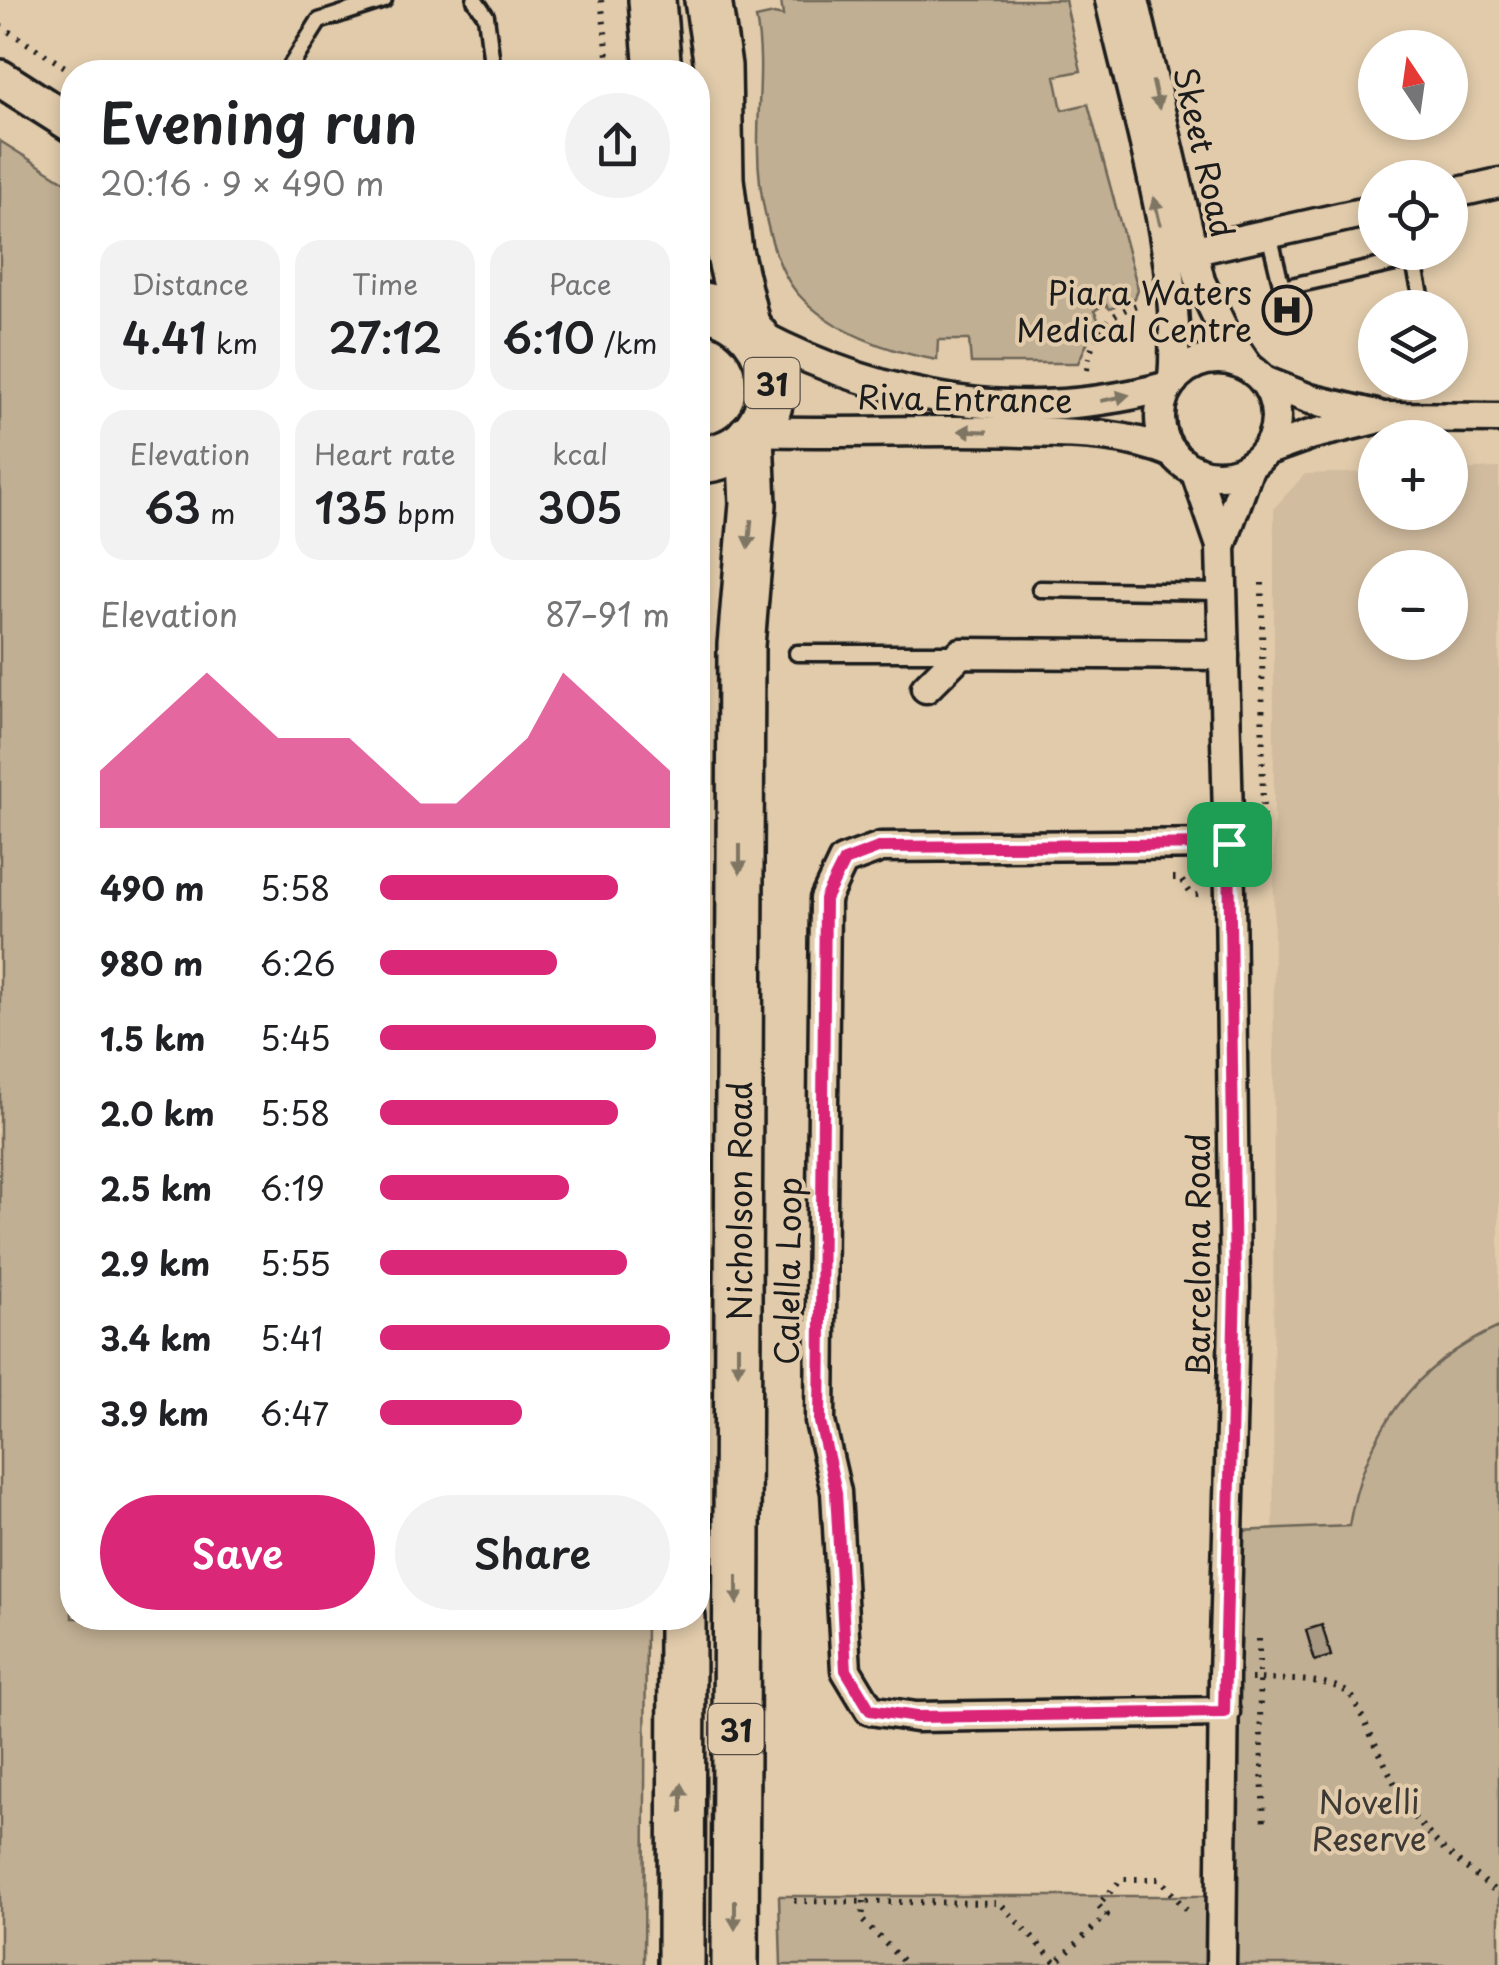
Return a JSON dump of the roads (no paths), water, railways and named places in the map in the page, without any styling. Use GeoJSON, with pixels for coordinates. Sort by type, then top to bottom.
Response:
{"type":"FeatureCollection","features":[{"type":"Feature","properties":{"kind":"main road"},"geometry":{"type":"LineString","coordinates":[[652,0],[657,60]]}},
{"type":"Feature","properties":{"kind":"main road","name":"31"},"geometry":{"type":"LineString","coordinates":[[708,0],[718,66],[720,179],[729,252],[748,328],[768,359],[772,384],[767,410],[752,434],[722,456],[710,458]]}},
{"type":"Feature","properties":{"kind":"main road","name":"31"},"geometry":{"type":"LineString","coordinates":[[710,307],[748,328]]}},
{"type":"Feature","properties":{"kind":"main road","name":"Nicholson Road"},"geometry":{"type":"LineString","coordinates":[[735,1965],[741,644],[753,504],[752,434]]}},
{"type":"Feature","properties":{"kind":"main road","name":"31"},"geometry":{"type":"LineString","coordinates":[[682,1630],[682,1965]]}},
{"type":"Feature","properties":{"kind":"street","name":"Skeet Road"},"geometry":{"type":"LineString","coordinates":[[1110,0],[1172,274],[1176,324],[1171,384]]}},
{"type":"Feature","properties":{"kind":"street","name":"Skeet Road"},"geometry":{"type":"LineString","coordinates":[[1134,0],[1191,251],[1210,307],[1256,375]]}},
{"type":"Feature","properties":{"kind":"street"},"geometry":{"type":"LineString","coordinates":[[0,78],[60,116]]}},
{"type":"Feature","properties":{"kind":"street"},"geometry":{"type":"LineString","coordinates":[[1468,190],[1499,183]]}},
{"type":"Feature","properties":{"kind":"street"},"geometry":{"type":"LineString","coordinates":[[1191,251],[1358,214]]}},
{"type":"Feature","properties":{"kind":"street","name":"Riva Entrance"},"geometry":{"type":"LineString","coordinates":[[748,328],[830,368],[948,402],[1076,405],[1171,384]]}},
{"type":"Feature","properties":{"kind":"street"},"geometry":{"type":"LineString","coordinates":[[1384,417],[1310,435],[1217,474],[1184,461],[1160,420],[1171,384],[1187,368],[1207,360],[1228,360],[1310,399],[1384,417],[1499,418]]}},
{"type":"Feature","properties":{"kind":"street"},"geometry":{"type":"LineString","coordinates":[[1256,375],[1276,416],[1258,458]]}},
{"type":"Feature","properties":{"kind":"street","name":"Riva Entrance"},"geometry":{"type":"LineString","coordinates":[[752,434],[910,429],[1074,434],[1150,444],[1184,461]]}},
{"type":"Feature","properties":{"kind":"street","name":"Barcelona Road"},"geometry":{"type":"LineString","coordinates":[[1220,546],[1258,458]]}},
{"type":"Feature","properties":{"kind":"street","name":"Barcelona Road"},"geometry":{"type":"LineString","coordinates":[[1184,461],[1220,546],[1229,844],[1235,1286],[1221,1965]]}},
{"type":"Feature","properties":{"kind":"street"},"geometry":{"type":"LineString","coordinates":[[926,688],[961,654],[1224,655]]}},
{"type":"Feature","properties":{"kind":"street","name":"Calella Loop"},"geometry":{"type":"LineString","coordinates":[[1224,1712],[916,1717],[870,1710],[846,1670],[836,1492],[820,1422],[825,899],[844,861],[881,847],[1229,844]]}},
{"type":"Feature","properties":{"kind":"lane"},"geometry":{"type":"LineString","coordinates":[[295,60],[319,21],[384,0]]}},
{"type":"Feature","properties":{"kind":"lane"},"geometry":{"type":"LineString","coordinates":[[475,0],[486,16],[492,60]]}},
{"type":"Feature","properties":{"kind":"lane"},"geometry":{"type":"LineString","coordinates":[[1269,234],[1282,288],[1413,259],[1420,290]]}},
{"type":"Feature","properties":{"kind":"lane"},"geometry":{"type":"LineString","coordinates":[[1040,589],[1222,592]]}},
{"type":"Feature","properties":{"kind":"lane"},"geometry":{"type":"LineString","coordinates":[[797,654],[961,654]]}},
{"type":"Feature","properties":{"kind":"place","name":"Piara Waters Medical Centre"},"geometry":{"type":"Point","coordinates":[1287,310]}},
{"type":"Feature","properties":{"kind":"park label","name":"Novelli Reserve"},"geometry":{"type":"Point","coordinates":[1369,1820]}}]}
